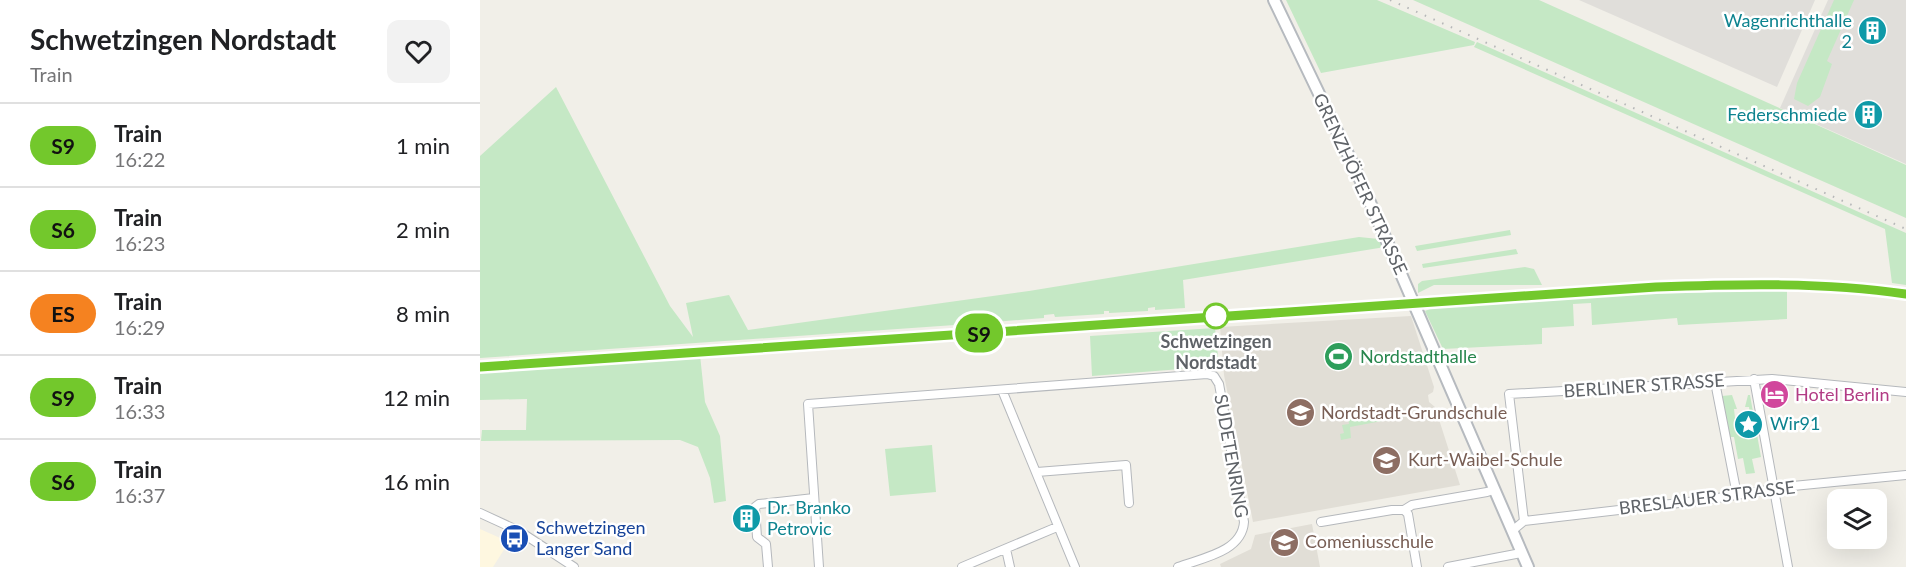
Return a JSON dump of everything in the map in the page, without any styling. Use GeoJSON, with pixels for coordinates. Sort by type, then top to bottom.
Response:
{"type":"FeatureCollection","features":[{"type":"Feature","properties":{"kind":"street","name":"GRENZHÖFER STRASSE"},"geometry":{"type":"LineString","coordinates":[[1274,0],[1359,177],[1528,567]]}},
{"type":"Feature","properties":{"kind":"street","name":"SUDETENRING"},"geometry":{"type":"LineString","coordinates":[[1002,390],[1207,374],[1214,376],[1218,381],[1224,412],[1244,522],[1243,531],[1232,546],[1178,567]]}},
{"type":"Feature","properties":{"kind":"street"},"geometry":{"type":"LineString","coordinates":[[1754,379],[1788,567]]}},
{"type":"Feature","properties":{"kind":"street","name":"BERLINER STRASSE"},"geometry":{"type":"LineString","coordinates":[[1524,521],[1509,394],[1754,379],[1906,392]]}},
{"type":"Feature","properties":{"kind":"street"},"geometry":{"type":"LineString","coordinates":[[1715,381],[1737,495]]}},
{"type":"Feature","properties":{"kind":"street"},"geometry":{"type":"LineString","coordinates":[[819,567],[808,404],[1002,390],[1075,567]]}},
{"type":"Feature","properties":{"kind":"street"},"geometry":{"type":"LineString","coordinates":[[1037,472],[1126,465],[1129,503]]}},
{"type":"Feature","properties":{"kind":"street","name":"BRESLAUER STRASSE"},"geometry":{"type":"LineString","coordinates":[[1524,521],[1774,489],[1906,475]]}},
{"type":"Feature","properties":{"kind":"street"},"geometry":{"type":"LineString","coordinates":[[1321,522],[1401,510],[1412,505],[1493,490]]}},
{"type":"Feature","properties":{"kind":"street"},"geometry":{"type":"LineString","coordinates":[[768,567],[766,544],[757,537],[755,507],[759,504],[814,498]]}},
{"type":"Feature","properties":{"kind":"street"},"geometry":{"type":"LineString","coordinates":[[1401,510],[1408,514],[1417,567]]}},
{"type":"Feature","properties":{"kind":"street"},"geometry":{"type":"LineString","coordinates":[[480,513],[519,531],[574,567]]}},
{"type":"Feature","properties":{"kind":"street"},"geometry":{"type":"LineString","coordinates":[[1512,531],[1524,521]]}},
{"type":"Feature","properties":{"kind":"street"},"geometry":{"type":"LineString","coordinates":[[962,567],[1057,527]]}},
{"type":"Feature","properties":{"kind":"street"},"geometry":{"type":"LineString","coordinates":[[1006,549],[1010,567]]}},
{"type":"Feature","properties":{"kind":"street"},"geometry":{"type":"LineString","coordinates":[[1448,567],[1521,553]]}},
{"type":"Feature","properties":{"kind":"shaded area"},"geometry":{"type":"Polygon","coordinates":[[[1579,0],[1815,0],[1777,87],[1579,0]]]}},
{"type":"Feature","properties":{"kind":"shaded area"},"geometry":{"type":"Polygon","coordinates":[[[1828,0],[1906,0],[1906,164],[1780,108],[1828,0]]]}},
{"type":"Feature","properties":{"kind":"shaded area","name":"Nordstadt-Grundschule"},"geometry":{"type":"Polygon","coordinates":[[[1411,316],[1434,387],[1433,392],[1428,395],[1429,402],[1435,407],[1460,485],[1253,522],[1224,375],[1220,327],[1411,316]]]}},
{"type":"Feature","properties":{"kind":"shaded area","name":"Comeniusschule"},"geometry":{"type":"Polygon","coordinates":[[[1312,524],[1320,567],[1221,567],[1220,564],[1251,549],[1255,535],[1312,524]]]}},
{"type":"Feature","properties":{"kind":"shaded area"},"geometry":{"type":"Polygon","coordinates":[[[480,529],[507,541],[507,545],[493,567],[480,567],[480,529]]]}},
{"type":"Feature","properties":{"kind":"green space"},"geometry":{"type":"Polygon","coordinates":[[[1286,0],[1377,0],[1475,42],[1474,45],[1321,73],[1286,0]]]}},
{"type":"Feature","properties":{"kind":"green space"},"geometry":{"type":"Polygon","coordinates":[[[1413,0],[1539,0],[1906,165],[1906,218],[1413,0]]]}},
{"type":"Feature","properties":{"kind":"green space"},"geometry":{"type":"Polygon","coordinates":[[[1834,0],[1854,0],[1827,61],[1832,64],[1820,97],[1808,106],[1794,99],[1797,83],[1834,0]]]}},
{"type":"Feature","properties":{"kind":"green space"},"geometry":{"type":"Polygon","coordinates":[[[1477,42],[1906,233],[1906,285],[1892,283],[1885,229],[1474,47],[1477,42]]]}},
{"type":"Feature","properties":{"kind":"green space"},"geometry":{"type":"Polygon","coordinates":[[[556,87],[670,306],[693,337],[686,303],[729,295],[748,330],[1029,291],[1359,237],[1379,239],[1385,247],[1183,280],[1185,308],[1155,310],[1155,307],[1148,308],[1148,311],[1109,313],[1109,311],[1104,311],[1104,314],[1055,317],[1054,314],[1044,315],[1044,318],[969,324],[480,358],[480,156],[556,87]]]}},
{"type":"Feature","properties":{"kind":"green space"},"geometry":{"type":"Polygon","coordinates":[[[1510,230],[1511,235],[1417,251],[1415,246],[1510,230]]]}},
{"type":"Feature","properties":{"kind":"green space"},"geometry":{"type":"Polygon","coordinates":[[[1516,249],[1518,254],[1423,268],[1422,264],[1516,249]]]}},
{"type":"Feature","properties":{"kind":"green space"},"geometry":{"type":"Polygon","coordinates":[[[1525,267],[1534,269],[1542,285],[1434,285],[1418,293],[1418,284],[1422,281],[1525,267]]]}},
{"type":"Feature","properties":{"kind":"green space"},"geometry":{"type":"Polygon","coordinates":[[[1716,289],[1787,290],[1787,319],[1678,325],[1677,318],[1592,325],[1591,303],[1573,304],[1574,326],[1542,328],[1542,344],[1443,349],[1425,311],[1435,307],[1716,289]]]}},
{"type":"Feature","properties":{"kind":"green space"},"geometry":{"type":"Polygon","coordinates":[[[1215,328],[1219,366],[1092,376],[1090,336],[1215,328]]]}},
{"type":"Feature","properties":{"kind":"green space"},"geometry":{"type":"Polygon","coordinates":[[[700,355],[705,402],[720,436],[726,501],[714,503],[710,478],[698,447],[680,440],[481,441],[482,430],[526,430],[527,399],[480,400],[480,371],[700,355]]]}},
{"type":"Feature","properties":{"kind":"green space"},"geometry":{"type":"Polygon","coordinates":[[[1732,395],[1737,409],[1734,409],[1735,418],[1750,416],[1749,407],[1745,407],[1748,395],[1750,395],[1761,457],[1752,459],[1755,473],[1746,474],[1743,458],[1738,459],[1734,437],[1730,437],[1722,396],[1732,395]]]}},
{"type":"Feature","properties":{"kind":"green space"},"geometry":{"type":"Polygon","coordinates":[[[1401,407],[1403,417],[1350,427],[1351,438],[1341,440],[1340,434],[1344,433],[1342,425],[1349,424],[1348,417],[1369,413],[1370,421],[1380,419],[1379,412],[1401,407]]]}},
{"type":"Feature","properties":{"kind":"green space"},"geometry":{"type":"Polygon","coordinates":[[[932,445],[936,492],[890,496],[885,449],[932,445]]]}},
{"type":"Feature","properties":{"kind":"railway"},"geometry":{"type":"LineString","coordinates":[[1390,0],[1906,229]]}},
{"type":"Feature","properties":{"kind":"railway"},"geometry":{"type":"LineString","coordinates":[[480,367],[1656,287],[1812,286],[1906,294]]}},
{"type":"Feature","properties":{"kind":"train","name":"S9"},"geometry":{"type":"LineString","coordinates":[[480,367],[1656,287],[1782,284],[1834,286],[1906,294]]}},
{"type":"Feature","properties":{"kind":"place","name":"Wagenrichthalle 2"},"geometry":{"type":"Point","coordinates":[1873,31]}},
{"type":"Feature","properties":{"kind":"place","name":"Federschmiede"},"geometry":{"type":"Point","coordinates":[1868,115]}},
{"type":"Feature","properties":{"kind":"place","name":"Schwetzingen Nordstadt"},"geometry":{"type":"Point","coordinates":[1216,316]}},
{"type":"Feature","properties":{"kind":"place","name":"Nordstadthalle"},"geometry":{"type":"Point","coordinates":[1339,357]}},
{"type":"Feature","properties":{"kind":"place","name":"Hotel Berlin"},"geometry":{"type":"Point","coordinates":[1774,395]}},
{"type":"Feature","properties":{"kind":"place","name":"Nordstadt-Grundschule"},"geometry":{"type":"Point","coordinates":[1300,413]}},
{"type":"Feature","properties":{"kind":"place","name":"Wir91"},"geometry":{"type":"Point","coordinates":[1749,424]}},
{"type":"Feature","properties":{"kind":"place","name":"Kurt-Waibel-Schule"},"geometry":{"type":"Point","coordinates":[1387,460]}},
{"type":"Feature","properties":{"kind":"place","name":"Dr. Branko Petrovic"},"geometry":{"type":"Point","coordinates":[746,518]}},
{"type":"Feature","properties":{"kind":"place","name":"Schwetzingen Langer Sand"},"geometry":{"type":"Point","coordinates":[515,538]}},
{"type":"Feature","properties":{"kind":"place","name":"Comeniusschule"},"geometry":{"type":"Point","coordinates":[1284,542]}}]}
